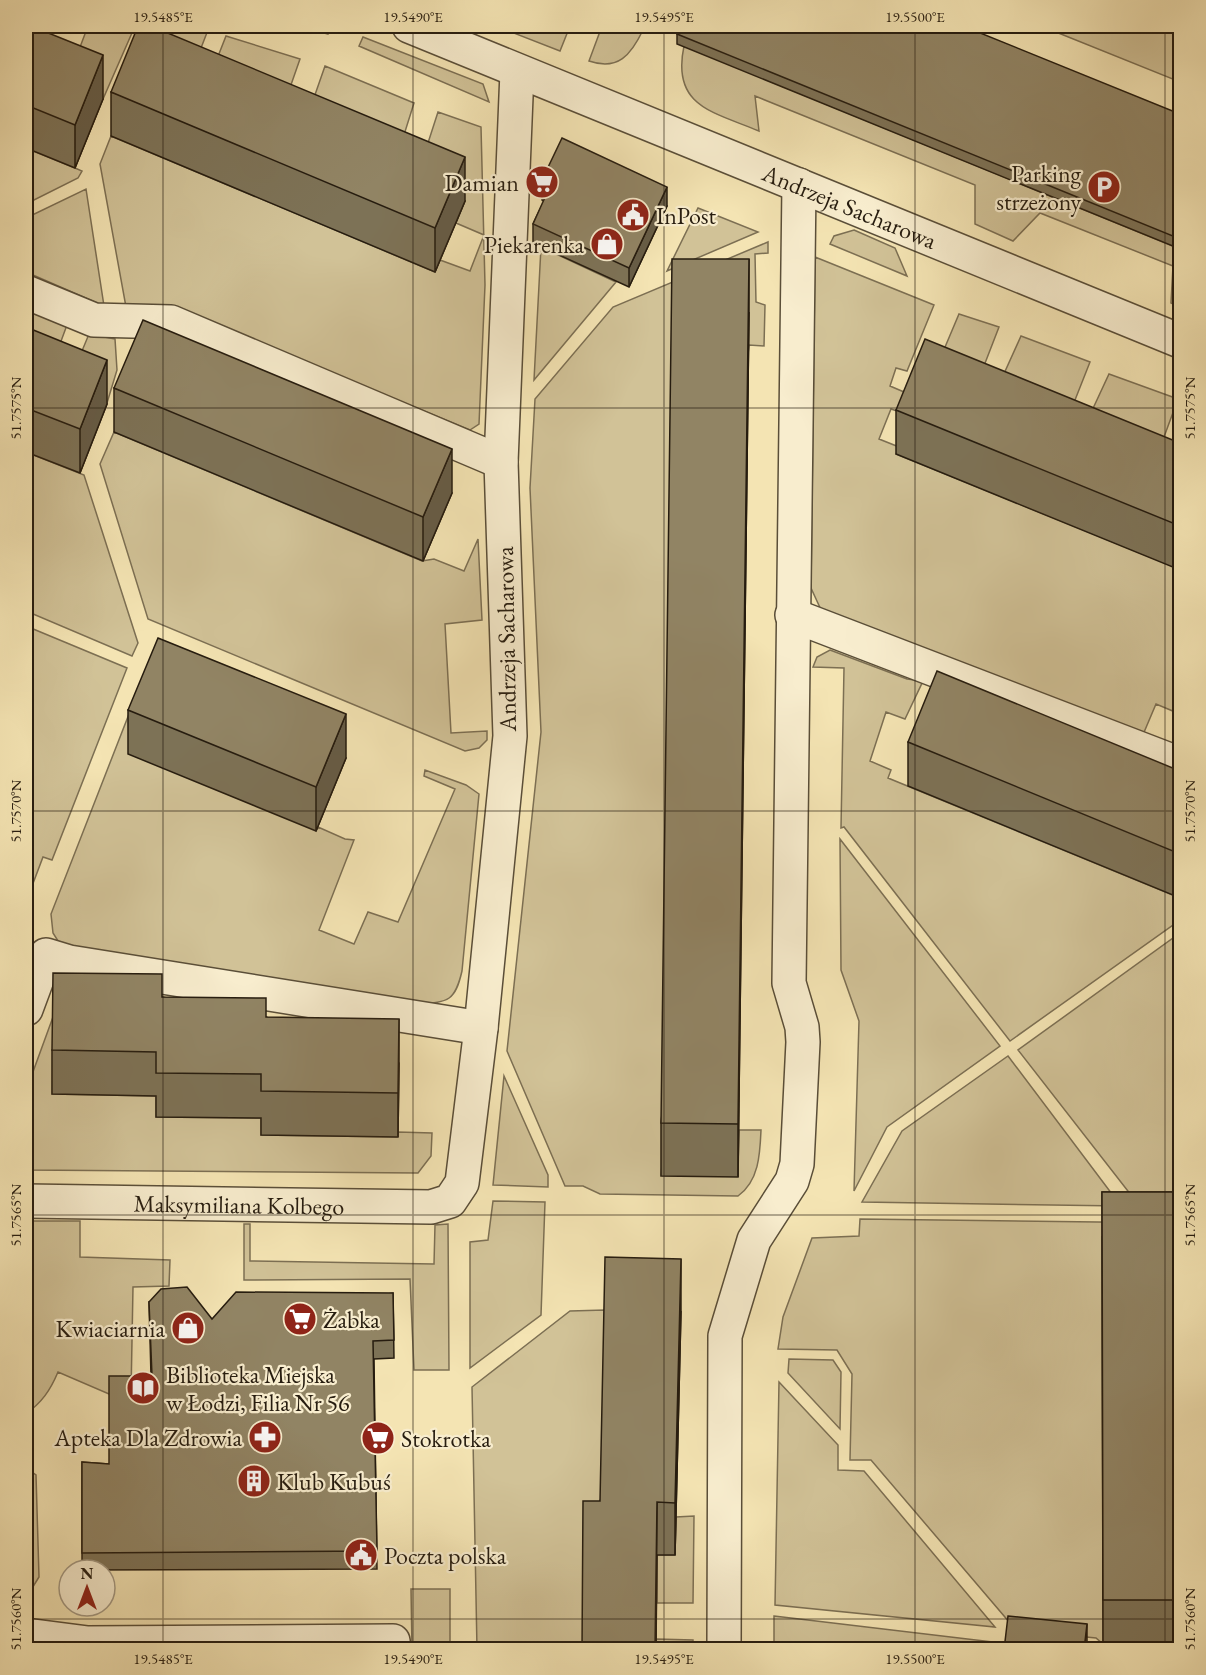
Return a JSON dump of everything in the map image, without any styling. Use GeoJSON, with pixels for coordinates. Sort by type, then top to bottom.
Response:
{"type":"FeatureCollection","features":[{"type":"Feature","properties":{"kind":"street","name":"Andrzeja Sacharowa"},"geometry":{"type":"LineString","coordinates":[[409,26],[1180,341]]}},
{"type":"Feature","properties":{"kind":"street","name":"Andrzeja Sacharowa"},"geometry":{"type":"LineString","coordinates":[[450,1201],[462,1183],[481,1028],[510,736],[501,462],[517,72]]}},
{"type":"Feature","properties":{"kind":"street"},"geometry":{"type":"LineString","coordinates":[[724,1650],[725,1336],[754,1239],[792,1180],[797,1164],[803,1042],[802,1027],[789,983],[799,185]]}},
{"type":"Feature","properties":{"kind":"street"},"geometry":{"type":"LineString","coordinates":[[26,292],[94,320],[171,322],[501,462]]}},
{"type":"Feature","properties":{"kind":"street"},"geometry":{"type":"LineString","coordinates":[[792,615],[1180,764]]}},
{"type":"Feature","properties":{"kind":"street"},"geometry":{"type":"LineString","coordinates":[[26,1009],[35,951],[69,962],[481,1028]]}},
{"type":"Feature","properties":{"kind":"street","name":"Maksymiliana Kolbego"},"geometry":{"type":"LineString","coordinates":[[26,1202],[432,1207],[450,1201]]}},
{"type":"Feature","properties":{"kind":"street"},"geometry":{"type":"LineString","coordinates":[[26,1635],[88,1643],[393,1641],[394,1650]]}},
{"type":"Feature","properties":{"kind":"shaded area"},"geometry":{"type":"Polygon","coordinates":[[[88,26],[135,26],[103,99],[66,84],[88,26]]]}},
{"type":"Feature","properties":{"kind":"shaded area"},"geometry":{"type":"Polygon","coordinates":[[[162,26],[197,26],[208,30],[187,84],[140,65],[162,26]]]}},
{"type":"Feature","properties":{"kind":"shaded area"},"geometry":{"type":"Polygon","coordinates":[[[300,26],[332,26],[328,34],[300,26]]]}},
{"type":"Feature","properties":{"kind":"shaded area"},"geometry":{"type":"Polygon","coordinates":[[[496,26],[570,26],[560,51],[496,26]]]}},
{"type":"Feature","properties":{"kind":"shaded area"},"geometry":{"type":"Polygon","coordinates":[[[602,26],[631,26],[643,30],[634,47],[622,59],[608,64],[599,64],[589,61],[602,26]]]}},
{"type":"Feature","properties":{"kind":"shaded area"},"geometry":{"type":"Polygon","coordinates":[[[1041,26],[1175,26],[1180,28],[1180,82],[1041,26]]]}},
{"type":"Feature","properties":{"kind":"shaded area"},"geometry":{"type":"Polygon","coordinates":[[[226,36],[300,59],[278,122],[204,92],[226,36]]]}},
{"type":"Feature","properties":{"kind":"shaded area"},"geometry":{"type":"Polygon","coordinates":[[[363,37],[483,84],[489,102],[359,46],[363,37]]]}},
{"type":"Feature","properties":{"kind":"shaded area"},"geometry":{"type":"Polygon","coordinates":[[[684,46],[1180,249],[1180,307],[1171,303],[1173,266],[1040,213],[1013,241],[975,224],[975,185],[755,96],[759,131],[712,112],[690,95],[684,82],[682,66],[684,46]]]}},
{"type":"Feature","properties":{"kind":"shaded area"},"geometry":{"type":"Polygon","coordinates":[[[325,66],[414,103],[393,170],[302,132],[325,66]]]}},
{"type":"Feature","properties":{"kind":"shaded area"},"geometry":{"type":"Polygon","coordinates":[[[438,112],[481,127],[484,235],[456,223],[465,201],[416,180],[438,112]]]}},
{"type":"Feature","properties":{"kind":"shaded area"},"geometry":{"type":"Polygon","coordinates":[[[111,136],[435,272],[440,260],[470,271],[484,236],[485,285],[479,424],[470,430],[174,308],[126,307],[100,164],[111,136]]]}},
{"type":"Feature","properties":{"kind":"shaded area"},"geometry":{"type":"Polygon","coordinates":[[[26,148],[82,171],[78,178],[26,204],[26,148]]]}},
{"type":"Feature","properties":{"kind":"shaded area"},"geometry":{"type":"Polygon","coordinates":[[[86,189],[104,306],[26,272],[26,218],[86,189]]]}},
{"type":"Feature","properties":{"kind":"shaded area"},"geometry":{"type":"Polygon","coordinates":[[[698,208],[758,232],[667,271],[698,208]]]}},
{"type":"Feature","properties":{"kind":"shaded area"},"geometry":{"type":"Polygon","coordinates":[[[854,230],[895,248],[907,276],[830,244],[834,236],[854,230]]]}},
{"type":"Feature","properties":{"kind":"shaded area"},"geometry":{"type":"Polygon","coordinates":[[[768,242],[768,253],[755,254],[756,302],[765,305],[764,346],[749,345],[661,1175],[738,1176],[739,1130],[761,1130],[759,1157],[750,1183],[738,1196],[600,1194],[583,1186],[565,1186],[507,1051],[541,732],[530,488],[535,399],[613,307],[768,242]]]}},
{"type":"Feature","properties":{"kind":"shaded area"},"geometry":{"type":"Polygon","coordinates":[[[541,247],[616,282],[534,380],[541,247]]]}},
{"type":"Feature","properties":{"kind":"shaded area"},"geometry":{"type":"Polygon","coordinates":[[[815,257],[934,305],[907,371],[896,368],[890,386],[904,392],[897,411],[891,409],[879,439],[899,447],[896,454],[1177,568],[1180,560],[1180,714],[1156,704],[1142,737],[822,612],[811,588],[815,257]]]}},
{"type":"Feature","properties":{"kind":"shaded area"},"geometry":{"type":"Polygon","coordinates":[[[26,308],[67,325],[47,379],[26,371],[26,308]]]}},
{"type":"Feature","properties":{"kind":"shaded area"},"geometry":{"type":"Polygon","coordinates":[[[959,314],[999,327],[970,402],[929,385],[959,314]]]}},
{"type":"Feature","properties":{"kind":"shaded area"},"geometry":{"type":"Polygon","coordinates":[[[89,334],[115,339],[117,370],[107,403],[67,387],[89,334]]]}},
{"type":"Feature","properties":{"kind":"shaded area"},"geometry":{"type":"Polygon","coordinates":[[[1021,336],[1090,362],[1060,438],[988,409],[1021,336]]]}},
{"type":"Feature","properties":{"kind":"shaded area"},"geometry":{"type":"Polygon","coordinates":[[[1109,374],[1178,399],[1150,475],[1076,445],[1109,374]]]}},
{"type":"Feature","properties":{"kind":"shaded area"},"geometry":{"type":"Polygon","coordinates":[[[114,432],[422,561],[434,559],[464,571],[478,539],[482,620],[445,624],[451,733],[487,731],[487,740],[479,748],[465,751],[148,619],[100,464],[114,432]]]}},
{"type":"Feature","properties":{"kind":"shaded area"},"geometry":{"type":"Polygon","coordinates":[[[26,452],[84,475],[138,643],[132,656],[26,611],[26,452]]]}},
{"type":"Feature","properties":{"kind":"shaded area"},"geometry":{"type":"Polygon","coordinates":[[[26,626],[127,668],[52,860],[43,857],[26,902],[26,626]]]}},
{"type":"Feature","properties":{"kind":"shaded area"},"geometry":{"type":"Polygon","coordinates":[[[154,650],[316,831],[318,827],[345,839],[354,840],[319,930],[354,944],[368,912],[398,922],[455,789],[424,776],[425,770],[466,785],[479,794],[462,971],[457,989],[449,998],[444,1001],[419,1004],[63,949],[53,933],[51,914],[154,650]]]}},
{"type":"Feature","properties":{"kind":"shaded area"},"geometry":{"type":"Polygon","coordinates":[[[830,650],[907,679],[923,681],[905,719],[886,712],[870,761],[891,770],[888,778],[1180,898],[1180,920],[1010,1041],[844,827],[841,828],[844,668],[813,667],[817,657],[830,650]]]}},
{"type":"Feature","properties":{"kind":"shaded area"},"geometry":{"type":"Polygon","coordinates":[[[840,839],[1000,1046],[887,1127],[854,1191],[859,1021],[841,970],[840,839]]]}},
{"type":"Feature","properties":{"kind":"shaded area"},"geometry":{"type":"Polygon","coordinates":[[[1180,933],[1180,1206],[1138,1204],[1018,1050],[1180,933]]]}},
{"type":"Feature","properties":{"kind":"shaded area"},"geometry":{"type":"Polygon","coordinates":[[[53,1017],[52,1094],[156,1096],[156,1117],[261,1118],[261,1135],[397,1137],[398,1132],[432,1133],[431,1156],[418,1173],[26,1170],[26,1091],[53,1017]]]}},
{"type":"Feature","properties":{"kind":"shaded area"},"geometry":{"type":"Polygon","coordinates":[[[1008,1056],[1121,1206],[862,1202],[902,1131],[1008,1056]]]}},
{"type":"Feature","properties":{"kind":"shaded area"},"geometry":{"type":"Polygon","coordinates":[[[504,1076],[548,1175],[548,1187],[493,1185],[504,1076]]]}},
{"type":"Feature","properties":{"kind":"shaded area"},"geometry":{"type":"Polygon","coordinates":[[[493,1201],[545,1202],[541,1315],[470,1368],[470,1242],[488,1240],[493,1201]]]}},
{"type":"Feature","properties":{"kind":"shaded area"},"geometry":{"type":"Polygon","coordinates":[[[860,1219],[1180,1223],[1180,1276],[1102,1237],[1103,1644],[1096,1638],[1016,1630],[871,1460],[850,1460],[852,1374],[837,1350],[778,1349],[783,1317],[812,1238],[859,1236],[860,1219]]]}},
{"type":"Feature","properties":{"kind":"shaded area"},"geometry":{"type":"Polygon","coordinates":[[[26,1221],[80,1221],[80,1257],[170,1260],[169,1286],[133,1287],[131,1394],[109,1394],[58,1372],[45,1396],[26,1414],[26,1221]]]}},
{"type":"Feature","properties":{"kind":"shaded area"},"geometry":{"type":"Polygon","coordinates":[[[244,1224],[250,1224],[250,1261],[434,1264],[435,1225],[448,1224],[449,1370],[414,1370],[410,1279],[244,1280],[244,1224]]]}},
{"type":"Feature","properties":{"kind":"shaded area"},"geometry":{"type":"Polygon","coordinates":[[[605,1310],[600,1554],[582,1649],[477,1649],[472,1387],[570,1311],[605,1310]]]}},
{"type":"Feature","properties":{"kind":"shaded area"},"geometry":{"type":"Polygon","coordinates":[[[789,1359],[833,1360],[841,1372],[840,1429],[788,1373],[789,1359]]]}},
{"type":"Feature","properties":{"kind":"shaded area"},"geometry":{"type":"Polygon","coordinates":[[[779,1382],[838,1445],[838,1470],[864,1471],[995,1627],[775,1605],[779,1382]]]}},
{"type":"Feature","properties":{"kind":"shaded area"},"geometry":{"type":"Polygon","coordinates":[[[26,1468],[36,1475],[39,1577],[26,1598],[26,1468]]]}},
{"type":"Feature","properties":{"kind":"shaded area"},"geometry":{"type":"Polygon","coordinates":[[[694,1516],[693,1603],[657,1603],[657,1555],[675,1555],[676,1517],[694,1516]]]}},
{"type":"Feature","properties":{"kind":"shaded area"},"geometry":{"type":"Polygon","coordinates":[[[411,1589],[450,1589],[450,1649],[412,1649],[411,1589]]]}},
{"type":"Feature","properties":{"kind":"shaded area"},"geometry":{"type":"Polygon","coordinates":[[[774,1616],[1052,1649],[774,1649],[774,1616]]]}},
{"type":"Feature","properties":{"kind":"shaded area"},"geometry":{"type":"Polygon","coordinates":[[[656,1639],[693,1640],[693,1649],[656,1650],[656,1639]]]}},
{"type":"Feature","properties":{"kind":"building"},"geometry":{"type":"Polygon","coordinates":[[[26,26],[103,55],[75,125],[26,105],[26,26]]]}},
{"type":"Feature","properties":{"kind":"building"},"geometry":{"type":"Polygon","coordinates":[[[138,26],[151,26],[465,157],[435,228],[111,92],[138,26]]]}},
{"type":"Feature","properties":{"kind":"building","name":"Parking strzeżony"},"geometry":{"type":"Polygon","coordinates":[[[680,26],[963,26],[1180,114],[1180,239],[677,34],[680,26]]]}},
{"type":"Feature","properties":{"kind":"building"},"geometry":{"type":"Polygon","coordinates":[[[562,138],[667,187],[629,268],[533,224],[551,184],[542,180],[562,138]]]}},
{"type":"Feature","properties":{"kind":"building"},"geometry":{"type":"Polygon","coordinates":[[[672,259],[749,259],[738,1124],[661,1123],[672,259]]]}},
{"type":"Feature","properties":{"kind":"building"},"geometry":{"type":"Polygon","coordinates":[[[143,320],[452,449],[423,517],[114,388],[143,320]]]}},
{"type":"Feature","properties":{"kind":"building"},"geometry":{"type":"Polygon","coordinates":[[[26,327],[107,360],[80,429],[26,408],[26,327]]]}},
{"type":"Feature","properties":{"kind":"building"},"geometry":{"type":"Polygon","coordinates":[[[925,339],[1180,443],[1180,526],[896,410],[925,339]]]}},
{"type":"Feature","properties":{"kind":"building"},"geometry":{"type":"Polygon","coordinates":[[[158,638],[346,714],[316,787],[128,710],[158,638]]]}},
{"type":"Feature","properties":{"kind":"building"},"geometry":{"type":"Polygon","coordinates":[[[937,671],[1180,771],[1180,854],[908,742],[937,671]]]}},
{"type":"Feature","properties":{"kind":"building"},"geometry":{"type":"Polygon","coordinates":[[[53,973],[162,974],[162,997],[266,998],[266,1017],[399,1019],[398,1093],[261,1091],[261,1074],[156,1073],[156,1052],[52,1050],[53,973]]]}},
{"type":"Feature","properties":{"kind":"building"},"geometry":{"type":"Polygon","coordinates":[[[1102,1192],[1178,1192],[1179,1600],[1103,1600],[1102,1192]]]}},
{"type":"Feature","properties":{"kind":"building"},"geometry":{"type":"Polygon","coordinates":[[[605,1257],[681,1259],[675,1503],[657,1502],[655,1650],[582,1650],[583,1501],[600,1501],[605,1257]]]}},
{"type":"Feature","properties":{"kind":"building","name":"Klub Kubuś"},"geometry":{"type":"Polygon","coordinates":[[[187,1287],[212,1319],[236,1292],[393,1293],[394,1340],[373,1341],[377,1551],[82,1553],[82,1462],[109,1464],[109,1376],[152,1376],[149,1302],[161,1289],[187,1287]]]}},
{"type":"Feature","properties":{"kind":"building"},"geometry":{"type":"Polygon","coordinates":[[[1008,1616],[1087,1624],[1084,1650],[1004,1650],[1008,1616]]]}},
{"type":"Feature","properties":{"kind":"place","name":"Damian"},"geometry":{"type":"Point","coordinates":[542,182]}},
{"type":"Feature","properties":{"kind":"place","name":"Parking strzeżony"},"geometry":{"type":"Point","coordinates":[1104,187]}},
{"type":"Feature","properties":{"kind":"place","name":"InPost"},"geometry":{"type":"Point","coordinates":[633,215]}},
{"type":"Feature","properties":{"kind":"place","name":"Piekarenka"},"geometry":{"type":"Point","coordinates":[607,244]}},
{"type":"Feature","properties":{"kind":"place","name":"Żabka"},"geometry":{"type":"Point","coordinates":[300,1319]}},
{"type":"Feature","properties":{"kind":"place","name":"Kwiaciarnia"},"geometry":{"type":"Point","coordinates":[188,1328]}},
{"type":"Feature","properties":{"kind":"place","name":"Biblioteka Miejska w Łodzi, Filia Nr 56"},"geometry":{"type":"Point","coordinates":[143,1388]}},
{"type":"Feature","properties":{"kind":"place","name":"Apteka Dla Zdrowia"},"geometry":{"type":"Point","coordinates":[265,1437]}},
{"type":"Feature","properties":{"kind":"place","name":"Stokrotka"},"geometry":{"type":"Point","coordinates":[378,1438]}},
{"type":"Feature","properties":{"kind":"place","name":"Klub Kubuś"},"geometry":{"type":"Point","coordinates":[254,1481]}},
{"type":"Feature","properties":{"kind":"place","name":"Poczta polska"},"geometry":{"type":"Point","coordinates":[361,1555]}}]}
